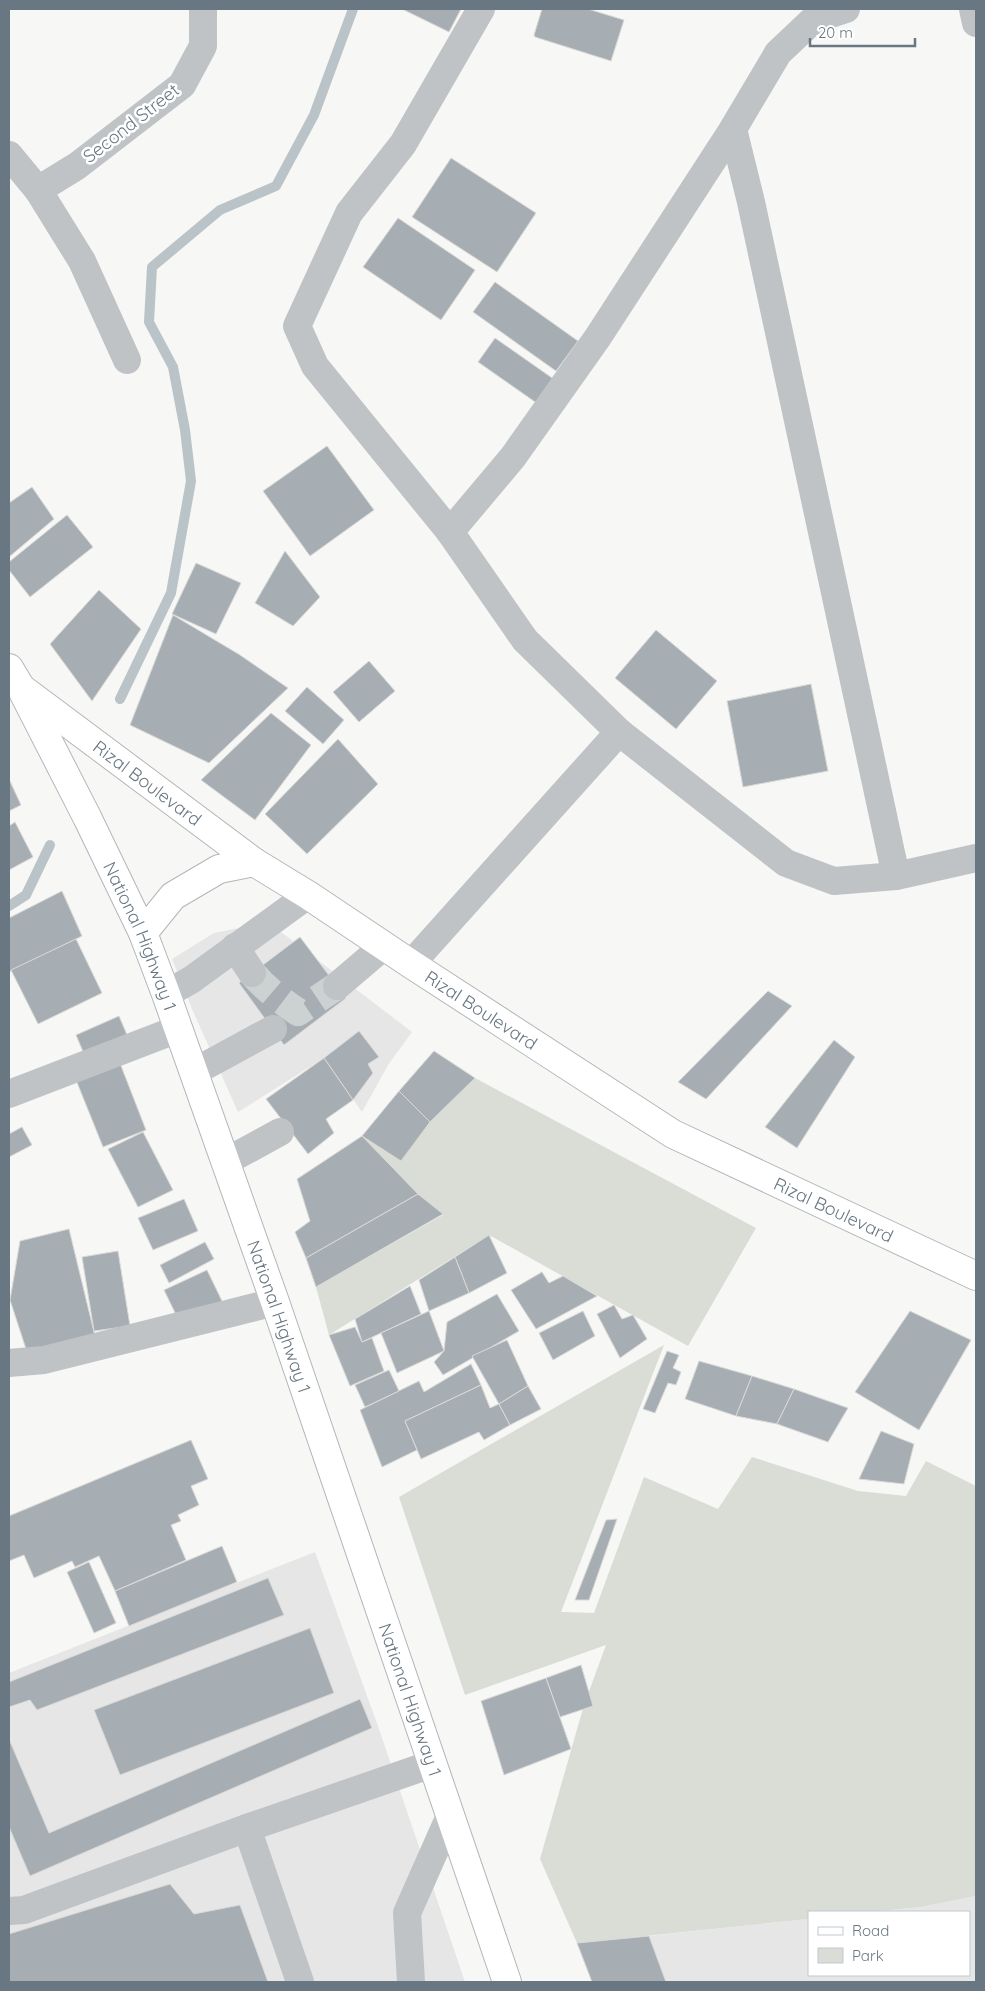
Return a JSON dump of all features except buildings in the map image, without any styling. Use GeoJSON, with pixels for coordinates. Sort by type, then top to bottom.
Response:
{"type":"FeatureCollection","features":[{"type":"Feature","properties":{"kind":"main road","name":"Rizal Boulevard"},"geometry":{"type":"LineString","coordinates":[[13,683],[254,862],[308,895],[673,1134],[976,1276]]}},
{"type":"Feature","properties":{"kind":"main road","name":"National Highway 1"},"geometry":{"type":"LineString","coordinates":[[13,683],[87,817],[143,933],[194,1072],[274,1302],[507,1982]]}},
{"type":"Feature","properties":{"kind":"main road"},"geometry":{"type":"LineString","coordinates":[[143,933],[173,896],[219,869],[254,862]]}},
{"type":"Feature","properties":{"kind":"street","name":"Second Street"},"geometry":{"type":"LineString","coordinates":[[38,190],[77,166],[182,85],[203,46],[203,9]]}},
{"type":"Feature","properties":{"kind":"street"},"geometry":{"type":"LineString","coordinates":[[482,9],[403,144],[349,213],[297,326],[315,366],[450,532],[525,640],[619,732],[786,863],[834,881],[896,876],[976,858]]}},
{"type":"Feature","properties":{"kind":"street"},"geometry":{"type":"LineString","coordinates":[[450,532],[513,457],[598,337],[733,129],[778,53],[813,20],[846,9]]}},
{"type":"Feature","properties":{"kind":"street"},"geometry":{"type":"LineString","coordinates":[[973,9],[976,23]]}},
{"type":"Feature","properties":{"kind":"street"},"geometry":{"type":"LineString","coordinates":[[733,129],[751,202],[896,876]]}},
{"type":"Feature","properties":{"kind":"street"},"geometry":{"type":"LineString","coordinates":[[9,155],[38,190],[82,261],[127,360]]}},
{"type":"Feature","properties":{"kind":"street"},"geometry":{"type":"LineString","coordinates":[[411,964],[619,732]]}},
{"type":"Feature","properties":{"kind":"street"},"geometry":{"type":"LineString","coordinates":[[166,994],[192,980],[308,895]]}},
{"type":"Feature","properties":{"kind":"street"},"geometry":{"type":"LineString","coordinates":[[337,986],[384,946]]}},
{"type":"Feature","properties":{"kind":"street"},"geometry":{"type":"LineString","coordinates":[[235,947],[252,973]]}},
{"type":"Feature","properties":{"kind":"street"},"geometry":{"type":"LineString","coordinates":[[9,1094],[178,1029]]}},
{"type":"Feature","properties":{"kind":"street"},"geometry":{"type":"LineString","coordinates":[[194,1072],[273,1029]]}},
{"type":"Feature","properties":{"kind":"street"},"geometry":{"type":"LineString","coordinates":[[225,1162],[280,1132]]}},
{"type":"Feature","properties":{"kind":"street"},"geometry":{"type":"LineString","coordinates":[[9,1364],[44,1360],[274,1302]]}},
{"type":"Feature","properties":{"kind":"street"},"geometry":{"type":"LineString","coordinates":[[9,1911],[24,1910],[247,1828],[432,1764]]}},
{"type":"Feature","properties":{"kind":"street"},"geometry":{"type":"LineString","coordinates":[[411,1982],[407,1913],[450,1816]]}},
{"type":"Feature","properties":{"kind":"street"},"geometry":{"type":"LineString","coordinates":[[247,1828],[300,1982]]}},
{"type":"Feature","properties":{"kind":"shaded area"},"geometry":{"type":"Polygon","coordinates":[[[268,922],[412,1032],[388,1065],[362,1112],[324,1058],[238,1112],[172,959],[214,933],[268,922]]]}},
{"type":"Feature","properties":{"kind":"shaded area"},"geometry":{"type":"Polygon","coordinates":[[[315,1552],[379,1729],[465,1982],[9,1982],[9,1673],[315,1552]]]}},
{"type":"Feature","properties":{"kind":"shaded area"},"geometry":{"type":"Polygon","coordinates":[[[976,1896],[976,1982],[666,1982],[649,1936],[808,1919],[808,1976],[970,1976],[970,1911],[880,1911],[921,1907],[976,1896]]]}},
{"type":"Feature","properties":{"kind":"green space"},"geometry":{"type":"Polygon","coordinates":[[[475,1078],[756,1228],[688,1346],[489,1235],[329,1335],[316,1287],[443,1215],[418,1194],[362,1136],[401,1160],[430,1122],[475,1078]]]}},
{"type":"Feature","properties":{"kind":"green space"},"geometry":{"type":"Polygon","coordinates":[[[664,1345],[561,1612],[594,1613],[644,1477],[718,1509],[752,1457],[858,1491],[906,1496],[926,1461],[976,1486],[976,1896],[921,1907],[880,1911],[808,1911],[808,1919],[577,1943],[540,1859],[584,1705],[606,1645],[465,1695],[399,1497],[664,1345]]]}},
{"type":"Feature","properties":{"kind":"waterway"},"geometry":{"type":"LineString","coordinates":[[120,699],[171,593],[191,481],[185,430],[173,367],[149,322],[152,267],[220,210],[276,186],[314,115],[353,9]]}},
{"type":"Feature","properties":{"kind":"waterway"},"geometry":{"type":"LineString","coordinates":[[9,906],[26,895],[50,845]]}},
{"type":"Feature","properties":{"kind":"tunnel"},"geometry":{"type":"LineString","coordinates":[[252,973],[274,994],[298,1012],[337,986]]}}]}
